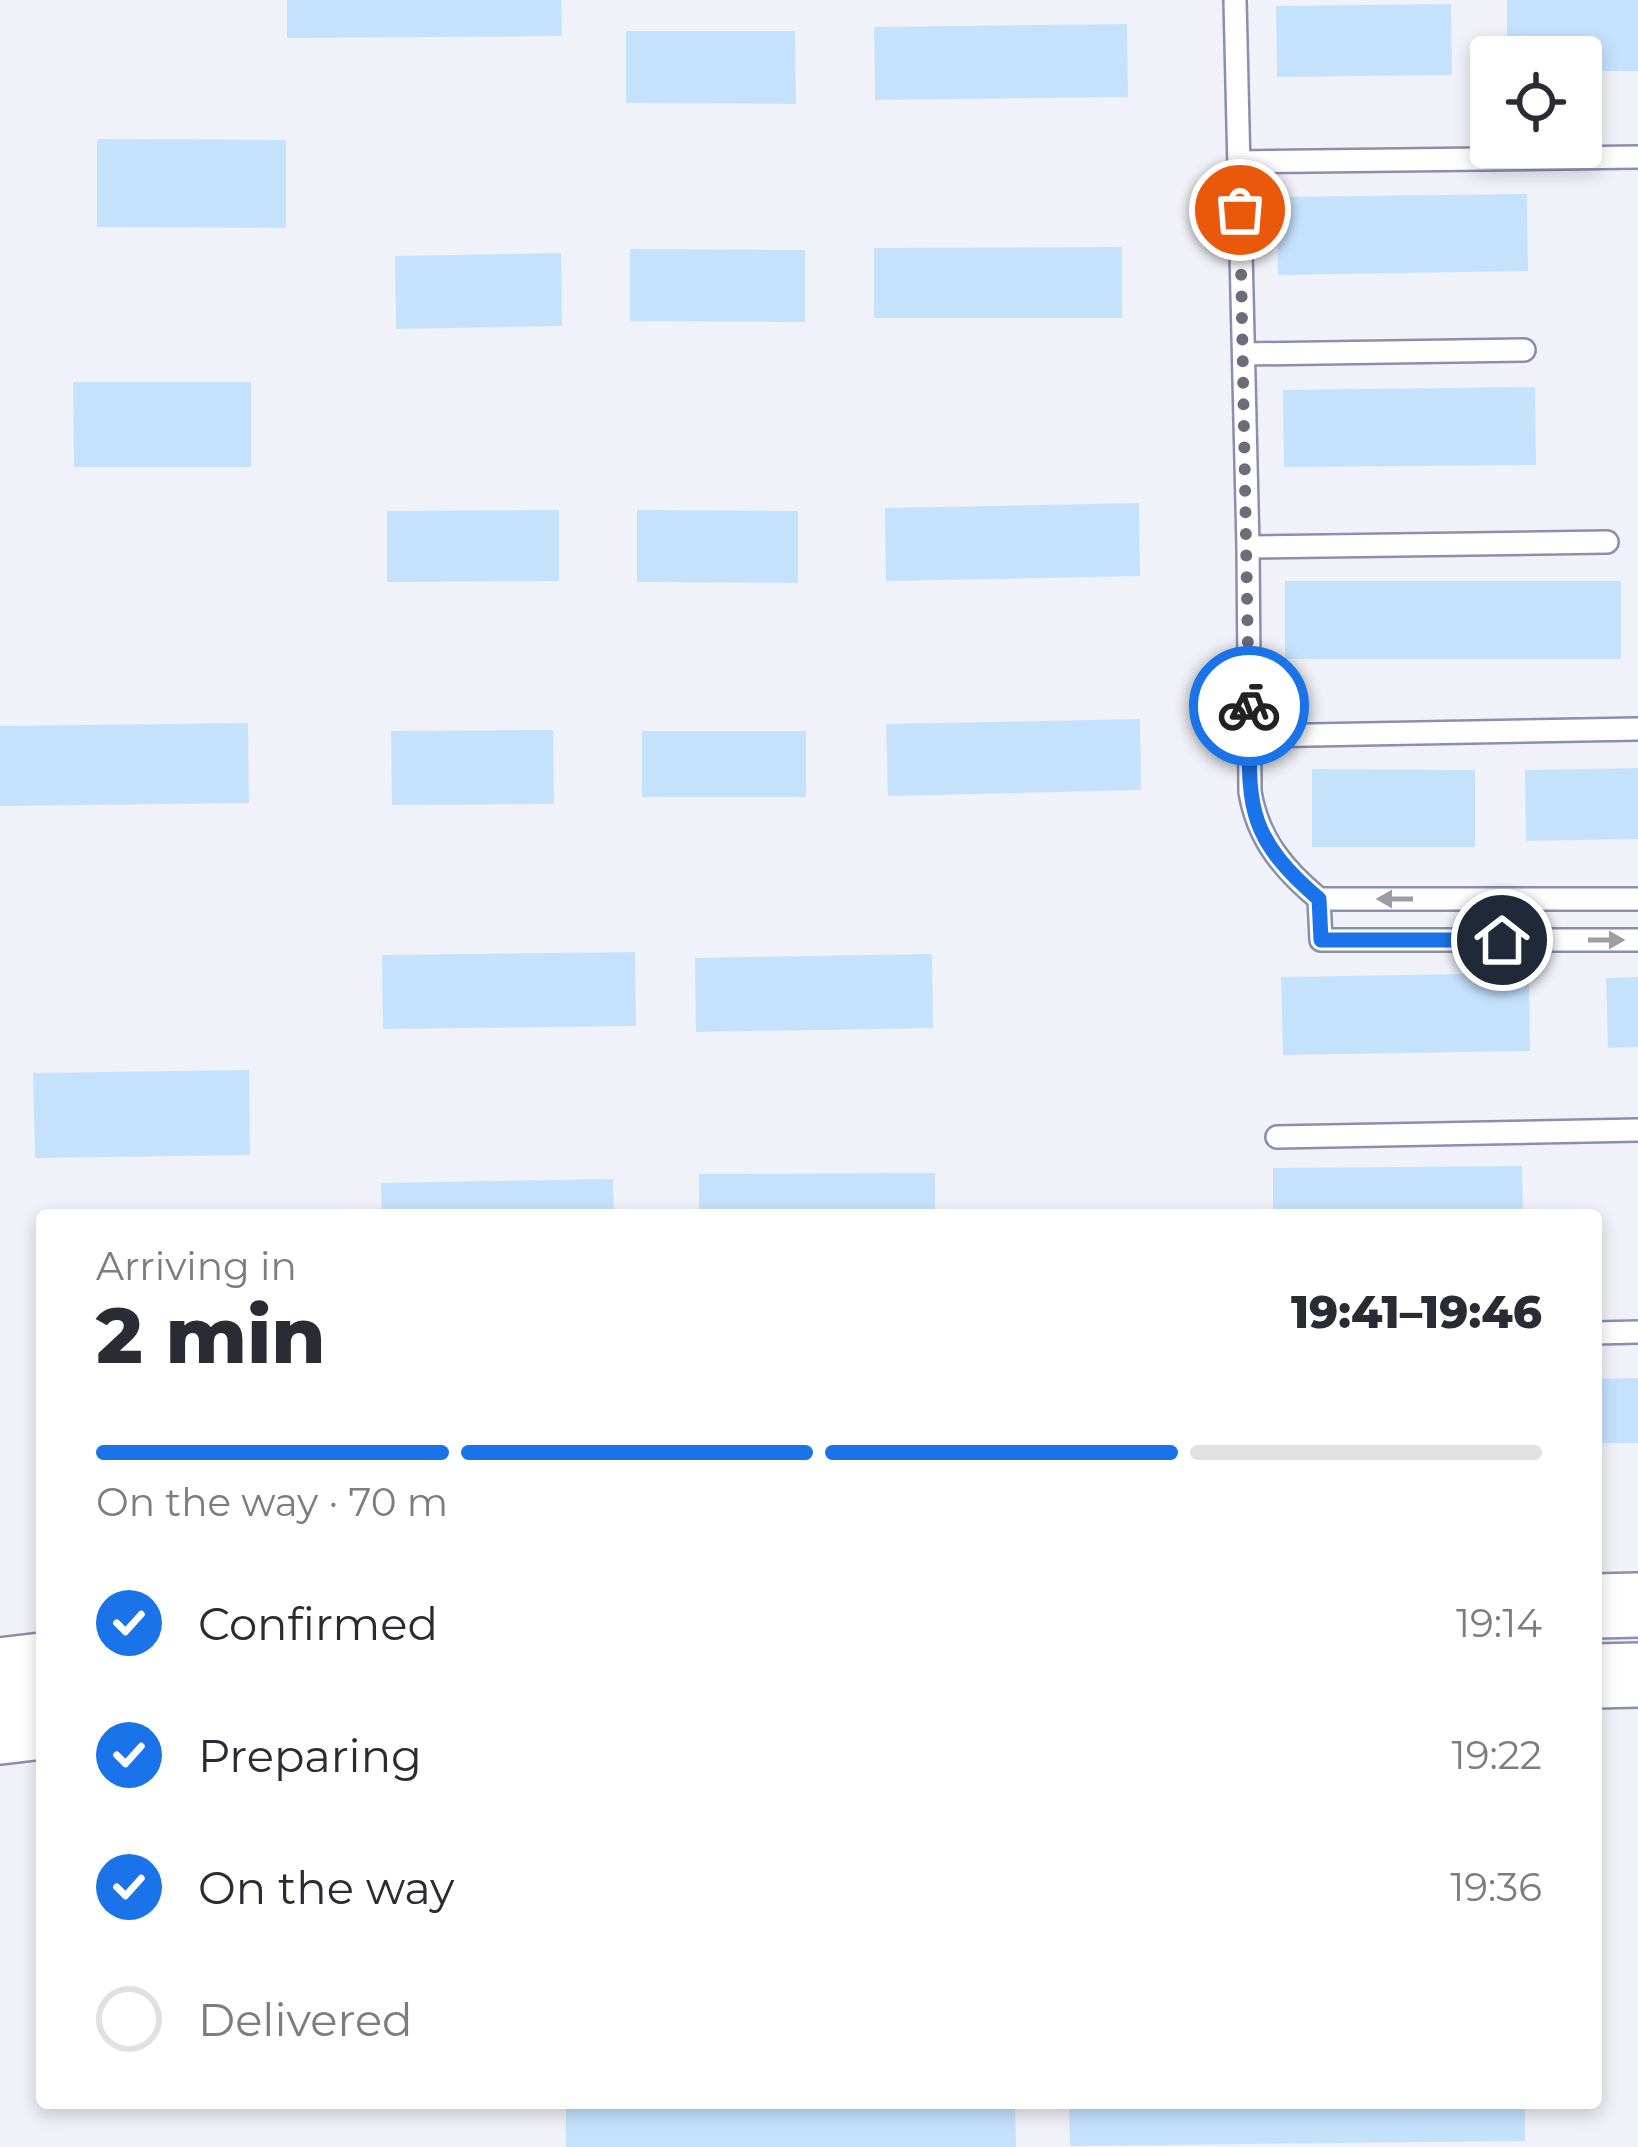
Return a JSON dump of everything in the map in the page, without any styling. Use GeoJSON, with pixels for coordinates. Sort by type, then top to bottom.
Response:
{"type":"FeatureCollection","features":[{"type":"Feature","properties":{"kind":"main road"},"geometry":{"type":"LineString","coordinates":[[1602,1606],[1638,1605]]}},
{"type":"Feature","properties":{"kind":"main road"},"geometry":{"type":"LineString","coordinates":[[0,1670],[36,1667]]}},
{"type":"Feature","properties":{"kind":"main road"},"geometry":{"type":"LineString","coordinates":[[1602,1676],[1638,1675]]}},
{"type":"Feature","properties":{"kind":"main road"},"geometry":{"type":"LineString","coordinates":[[0,1732],[36,1728]]}},
{"type":"Feature","properties":{"kind":"lane"},"geometry":{"type":"LineString","coordinates":[[1234,0],[1250,792],[1256,826],[1289,874],[1319,899],[1638,899]]}},
{"type":"Feature","properties":{"kind":"lane"},"geometry":{"type":"LineString","coordinates":[[1239,162],[1638,157]]}},
{"type":"Feature","properties":{"kind":"lane"},"geometry":{"type":"LineString","coordinates":[[1244,354],[1524,350]]}},
{"type":"Feature","properties":{"kind":"lane"},"geometry":{"type":"LineString","coordinates":[[1248,547],[1607,542]]}},
{"type":"Feature","properties":{"kind":"lane"},"geometry":{"type":"LineString","coordinates":[[1250,736],[1638,729]]}},
{"type":"Feature","properties":{"kind":"lane"},"geometry":{"type":"LineString","coordinates":[[1319,899],[1321,940],[1638,940]]}},
{"type":"Feature","properties":{"kind":"lane"},"geometry":{"type":"LineString","coordinates":[[1276,1137],[1638,1130]]}},
{"type":"Feature","properties":{"kind":"lane"},"geometry":{"type":"LineString","coordinates":[[1602,1333],[1638,1332]]}},
{"type":"Feature","properties":{"kind":"building"},"geometry":{"type":"Polygon","coordinates":[[[287,0],[561,0],[562,36],[287,38],[287,0]]]}},
{"type":"Feature","properties":{"kind":"building"},"geometry":{"type":"Polygon","coordinates":[[[1507,0],[1638,0],[1638,71],[1602,71],[1602,36],[1507,36],[1507,0]]]}},
{"type":"Feature","properties":{"kind":"building"},"geometry":{"type":"Polygon","coordinates":[[[1451,4],[1452,75],[1277,77],[1276,6],[1451,4]]]}},
{"type":"Feature","properties":{"kind":"building"},"geometry":{"type":"Polygon","coordinates":[[[1127,24],[1128,97],[875,100],[874,27],[1127,24]]]}},
{"type":"Feature","properties":{"kind":"building"},"geometry":{"type":"Polygon","coordinates":[[[626,31],[795,31],[796,104],[626,103],[626,31]]]}},
{"type":"Feature","properties":{"kind":"building"},"geometry":{"type":"Polygon","coordinates":[[[97,139],[286,140],[286,228],[97,227],[97,139]]]}},
{"type":"Feature","properties":{"kind":"building"},"geometry":{"type":"Polygon","coordinates":[[[1527,194],[1528,271],[1278,275],[1277,197],[1527,194]]]}},
{"type":"Feature","properties":{"kind":"building"},"geometry":{"type":"Polygon","coordinates":[[[1122,247],[1122,318],[874,318],[874,248],[1122,247]]]}},
{"type":"Feature","properties":{"kind":"building"},"geometry":{"type":"Polygon","coordinates":[[[630,249],[805,250],[805,322],[630,321],[630,249]]]}},
{"type":"Feature","properties":{"kind":"building"},"geometry":{"type":"Polygon","coordinates":[[[561,253],[562,326],[396,329],[395,256],[561,253]]]}},
{"type":"Feature","properties":{"kind":"building"},"geometry":{"type":"Polygon","coordinates":[[[73,382],[251,382],[251,467],[74,467],[73,382]]]}},
{"type":"Feature","properties":{"kind":"building"},"geometry":{"type":"Polygon","coordinates":[[[1535,387],[1536,465],[1284,467],[1283,390],[1535,387]]]}},
{"type":"Feature","properties":{"kind":"building"},"geometry":{"type":"Polygon","coordinates":[[[1139,503],[1140,576],[886,581],[885,508],[1139,503]]]}},
{"type":"Feature","properties":{"kind":"building"},"geometry":{"type":"Polygon","coordinates":[[[559,510],[559,581],[387,582],[387,511],[559,510]]]}},
{"type":"Feature","properties":{"kind":"building"},"geometry":{"type":"Polygon","coordinates":[[[637,510],[798,511],[798,583],[637,582],[637,510]]]}},
{"type":"Feature","properties":{"kind":"building"},"geometry":{"type":"Polygon","coordinates":[[[1285,581],[1621,581],[1621,659],[1285,659],[1285,581]]]}},
{"type":"Feature","properties":{"kind":"building"},"geometry":{"type":"Polygon","coordinates":[[[1140,719],[1141,790],[888,796],[886,724],[1140,719]]]}},
{"type":"Feature","properties":{"kind":"building"},"geometry":{"type":"Polygon","coordinates":[[[248,723],[249,803],[0,806],[0,726],[248,723]]]}},
{"type":"Feature","properties":{"kind":"building"},"geometry":{"type":"Polygon","coordinates":[[[553,730],[554,804],[392,805],[391,731],[553,730]]]}},
{"type":"Feature","properties":{"kind":"building"},"geometry":{"type":"Polygon","coordinates":[[[642,731],[806,731],[806,797],[642,797],[642,731]]]}},
{"type":"Feature","properties":{"kind":"building"},"geometry":{"type":"Polygon","coordinates":[[[1638,768],[1638,839],[1526,841],[1525,770],[1638,768]]]}},
{"type":"Feature","properties":{"kind":"building"},"geometry":{"type":"Polygon","coordinates":[[[1312,769],[1475,770],[1475,847],[1312,847],[1312,769]]]}},
{"type":"Feature","properties":{"kind":"building"},"geometry":{"type":"Polygon","coordinates":[[[635,952],[636,1026],[383,1029],[382,955],[635,952]]]}},
{"type":"Feature","properties":{"kind":"building"},"geometry":{"type":"Polygon","coordinates":[[[932,954],[933,1028],[696,1032],[695,958],[932,954]]]}},
{"type":"Feature","properties":{"kind":"building"},"geometry":{"type":"Polygon","coordinates":[[[1529,973],[1530,1051],[1283,1055],[1281,977],[1529,973]]]}},
{"type":"Feature","properties":{"kind":"building"},"geometry":{"type":"Polygon","coordinates":[[[1638,977],[1638,1047],[1608,1048],[1606,978],[1638,977]]]}},
{"type":"Feature","properties":{"kind":"building"},"geometry":{"type":"Polygon","coordinates":[[[249,1070],[250,1155],[35,1158],[33,1073],[249,1070]]]}},
{"type":"Feature","properties":{"kind":"building"},"geometry":{"type":"Polygon","coordinates":[[[1522,1166],[1523,1209],[1273,1209],[1273,1168],[1522,1166]]]}},
{"type":"Feature","properties":{"kind":"building"},"geometry":{"type":"Polygon","coordinates":[[[935,1173],[935,1209],[699,1209],[699,1174],[935,1173]]]}},
{"type":"Feature","properties":{"kind":"building"},"geometry":{"type":"Polygon","coordinates":[[[613,1179],[614,1209],[382,1209],[381,1183],[613,1179]]]}},
{"type":"Feature","properties":{"kind":"building"},"geometry":{"type":"Polygon","coordinates":[[[1638,1378],[1638,1443],[1602,1443],[1602,1379],[1638,1378]]]}},
{"type":"Feature","properties":{"kind":"building"},"geometry":{"type":"Polygon","coordinates":[[[566,2109],[1015,2109],[1016,2147],[566,2147],[566,2109]]]}},
{"type":"Feature","properties":{"kind":"building"},"geometry":{"type":"Polygon","coordinates":[[[1069,2109],[1525,2109],[1525,2141],[1070,2146],[1069,2109]]]}},
{"type":"Feature","properties":{"kind":"way so far"},"geometry":{"type":"LineString","coordinates":[[1240,210],[1249,706]]}},
{"type":"Feature","properties":{"kind":"route"},"geometry":{"type":"LineString","coordinates":[[1249,706],[1250,792],[1256,826],[1289,874],[1319,899],[1321,940],[1502,940]]}}]}
